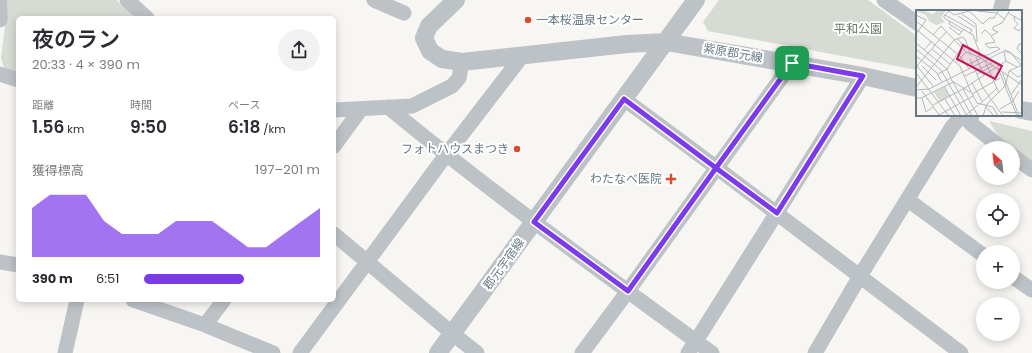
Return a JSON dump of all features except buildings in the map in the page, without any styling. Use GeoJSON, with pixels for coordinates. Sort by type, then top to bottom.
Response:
{"type":"FeatureCollection","features":[{"type":"Feature","properties":{"kind":"street"},"geometry":{"type":"LineString","coordinates":[[127,0],[145,16]]}},
{"type":"Feature","properties":{"kind":"street"},"geometry":{"type":"LineString","coordinates":[[374,0],[404,13]]}},
{"type":"Feature","properties":{"kind":"street","name":"紫原郡元線"},"geometry":{"type":"LineString","coordinates":[[455,0],[429,26],[424,38],[430,51],[442,59],[462,62],[626,44],[666,42],[863,76],[916,88]]}},
{"type":"Feature","properties":{"kind":"street","name":"郡元宇宿線"},"geometry":{"type":"LineString","coordinates":[[438,353],[696,0]]}},
{"type":"Feature","properties":{"kind":"street"},"geometry":{"type":"LineString","coordinates":[[884,0],[916,22]]}},
{"type":"Feature","properties":{"kind":"street"},"geometry":{"type":"LineString","coordinates":[[1000,10],[1003,0]]}},
{"type":"Feature","properties":{"kind":"street"},"geometry":{"type":"LineString","coordinates":[[0,2],[0,20]]}},
{"type":"Feature","properties":{"kind":"street"},"geometry":{"type":"LineString","coordinates":[[300,353],[446,155],[523,55]]}},
{"type":"Feature","properties":{"kind":"street"},"geometry":{"type":"LineString","coordinates":[[336,110],[412,106],[452,86],[459,78],[462,62]]}},
{"type":"Feature","properties":{"kind":"street"},"geometry":{"type":"LineString","coordinates":[[582,353],[792,63]]}},
{"type":"Feature","properties":{"kind":"street"},"geometry":{"type":"LineString","coordinates":[[0,74],[16,79]]}},
{"type":"Feature","properties":{"kind":"street"},"geometry":{"type":"LineString","coordinates":[[692,347],[863,76]]}},
{"type":"Feature","properties":{"kind":"street"},"geometry":{"type":"LineString","coordinates":[[624,99],[860,276],[954,351]]}},
{"type":"Feature","properties":{"kind":"street"},"geometry":{"type":"LineString","coordinates":[[388,107],[446,155],[628,291],[692,347],[712,353]]}},
{"type":"Feature","properties":{"kind":"street"},"geometry":{"type":"LineString","coordinates":[[336,143],[361,108]]}},
{"type":"Feature","properties":{"kind":"street"},"geometry":{"type":"LineString","coordinates":[[1022,110],[1032,112]]}},
{"type":"Feature","properties":{"kind":"street"},"geometry":{"type":"LineString","coordinates":[[815,353],[860,276],[952,127],[961,116]]}},
{"type":"Feature","properties":{"kind":"street"},"geometry":{"type":"LineString","coordinates":[[972,116],[970,123],[993,141]]}},
{"type":"Feature","properties":{"kind":"street"},"geometry":{"type":"LineString","coordinates":[[1020,161],[1032,170]]}},
{"type":"Feature","properties":{"kind":"street"},"geometry":{"type":"LineString","coordinates":[[908,200],[976,250]]}},
{"type":"Feature","properties":{"kind":"street"},"geometry":{"type":"LineString","coordinates":[[336,236],[367,263],[478,353]]}},
{"type":"Feature","properties":{"kind":"street"},"geometry":{"type":"LineString","coordinates":[[0,262],[16,265]]}},
{"type":"Feature","properties":{"kind":"street"},"geometry":{"type":"LineString","coordinates":[[1020,281],[1032,290]]}},
{"type":"Feature","properties":{"kind":"street"},"geometry":{"type":"LineString","coordinates":[[65,353],[77,302]]}},
{"type":"Feature","properties":{"kind":"street"},"geometry":{"type":"LineString","coordinates":[[147,302],[160,304],[205,325],[273,353]]}},
{"type":"Feature","properties":{"kind":"street"},"geometry":{"type":"LineString","coordinates":[[205,325],[222,302]]}},
{"type":"Feature","properties":{"kind":"green space"},"geometry":{"type":"Polygon","coordinates":[[[7,0],[116,0],[135,16],[16,16],[16,75],[5,71],[1,58],[8,3],[7,0]]]}},
{"type":"Feature","properties":{"kind":"green space","name":"平和公園"},"geometry":{"type":"Polygon","coordinates":[[[719,0],[868,0],[916,35],[916,70],[708,31],[703,22],[719,0]]]}},
{"type":"Feature","properties":{"kind":"green space"},"geometry":{"type":"Polygon","coordinates":[[[989,121],[1032,131],[1032,165],[1020,156],[1020,141],[1003,141],[989,121]]]}},
{"type":"Feature","properties":{"kind":"place","name":"一本桜温泉センター"},"geometry":{"type":"Point","coordinates":[528,20]}},
{"type":"Feature","properties":{"kind":"place","name":"フォトハウスまつき"},"geometry":{"type":"Point","coordinates":[517,149]}},
{"type":"Feature","properties":{"kind":"place","name":"わたなべ医院"},"geometry":{"type":"Point","coordinates":[671,179]}},
{"type":"Feature","properties":{"kind":"route"},"geometry":{"type":"LineString","coordinates":[[792,63],[716,168],[624,99],[534,222],[628,291],[716,168],[777,213],[863,76],[792,63]]}}]}
